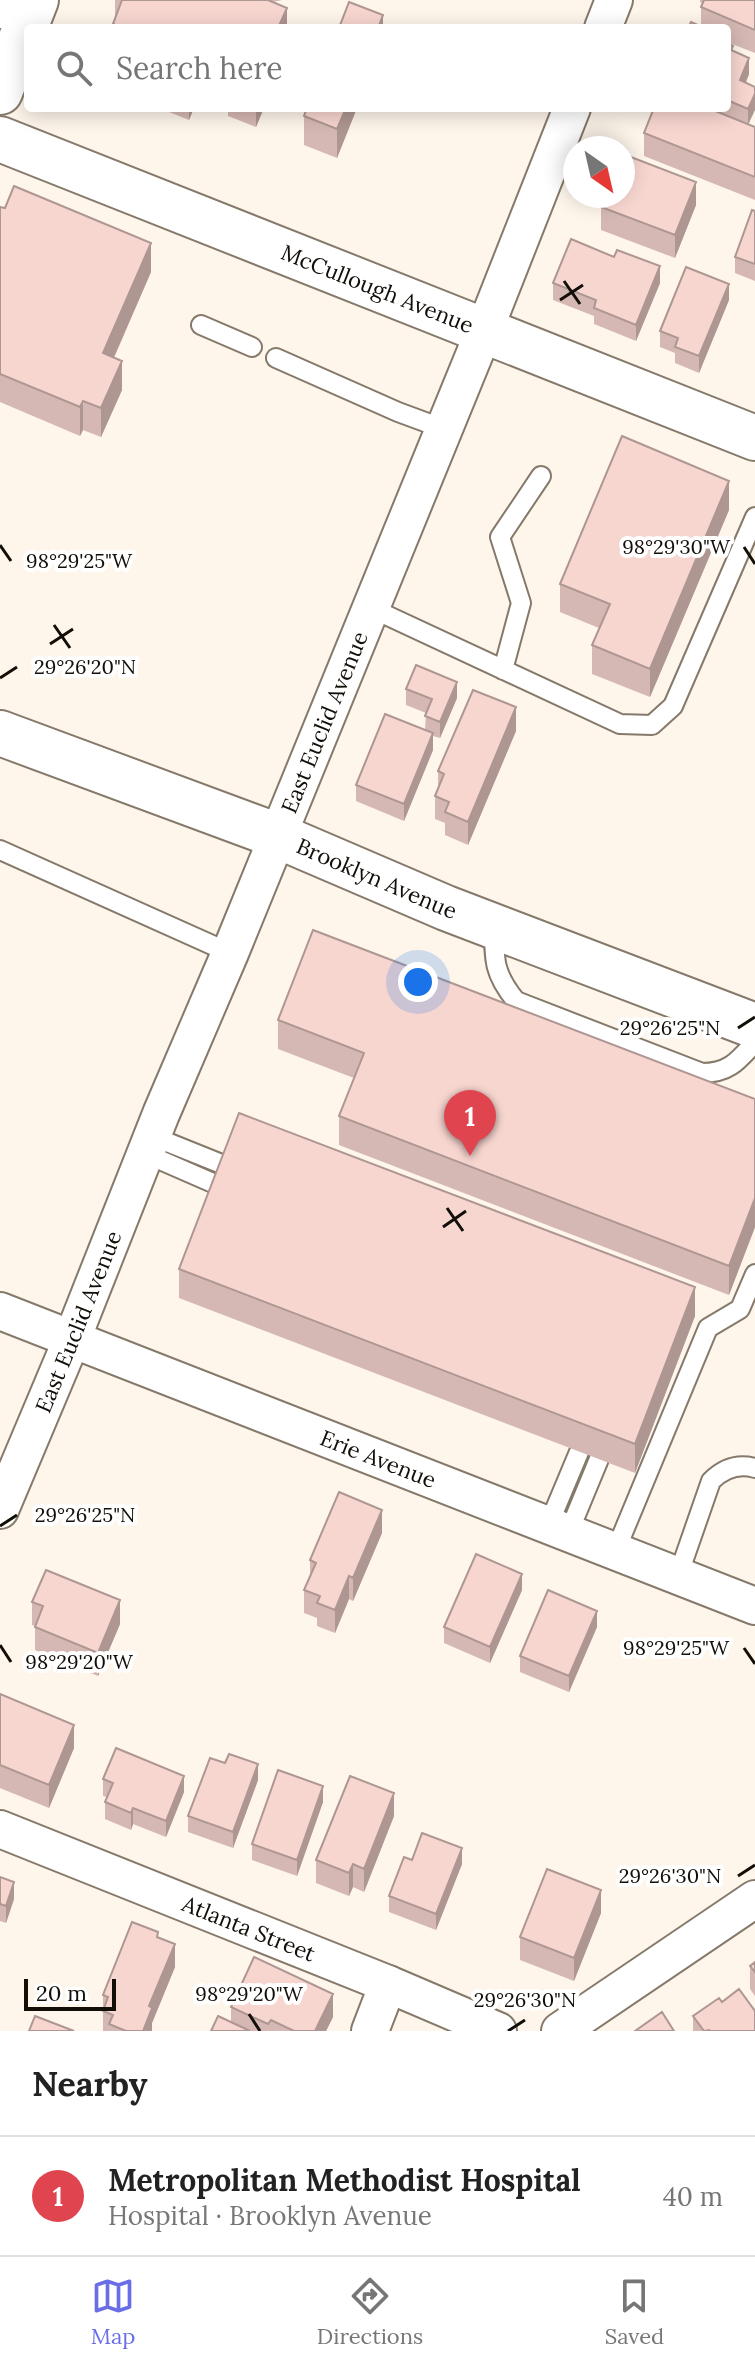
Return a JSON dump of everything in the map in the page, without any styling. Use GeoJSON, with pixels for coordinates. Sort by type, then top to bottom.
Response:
{"type":"FeatureCollection","features":[{"type":"Feature","properties":{"kind":"main road"},"geometry":{"type":"LineString","coordinates":[[0,6],[2,0]]}},
{"type":"Feature","properties":{"kind":"main road"},"geometry":{"type":"LineString","coordinates":[[27,24],[36,0]]}},
{"type":"Feature","properties":{"kind":"main road"},"geometry":{"type":"LineString","coordinates":[[0,92],[24,31]]}},
{"type":"Feature","properties":{"kind":"main road","name":"McCullough Avenue"},"geometry":{"type":"LineString","coordinates":[[0,139],[755,438]]}},
{"type":"Feature","properties":{"kind":"main road","name":"Brooklyn Avenue"},"geometry":{"type":"LineString","coordinates":[[0,733],[278,836],[494,926],[755,1026]]}},
{"type":"Feature","properties":{"kind":"street"},"geometry":{"type":"LineString","coordinates":[[605,24],[614,0]]}},
{"type":"Feature","properties":{"kind":"street","name":"East Euclid Avenue"},"geometry":{"type":"LineString","coordinates":[[0,1510],[72,1339],[148,1144],[278,836],[570,112]]}},
{"type":"Feature","properties":{"kind":"street","name":"Erie Avenue"},"geometry":{"type":"LineString","coordinates":[[0,1311],[755,1606]]}},
{"type":"Feature","properties":{"kind":"street","name":"Atlanta Street"},"geometry":{"type":"LineString","coordinates":[[0,1829],[498,2031]]}},
{"type":"Feature","properties":{"kind":"street"},"geometry":{"type":"LineString","coordinates":[[560,2031],[755,1899]]}},
{"type":"Feature","properties":{"kind":"street"},"geometry":{"type":"LineString","coordinates":[[370,2031],[388,1984]]}},
{"type":"Feature","properties":{"kind":"lane"},"geometry":{"type":"LineString","coordinates":[[201,325],[252,347]]}},
{"type":"Feature","properties":{"kind":"lane"},"geometry":{"type":"LineString","coordinates":[[276,358],[444,429]]}},
{"type":"Feature","properties":{"kind":"lane"},"geometry":{"type":"LineString","coordinates":[[503,670],[521,603],[500,537],[541,476]]}},
{"type":"Feature","properties":{"kind":"lane"},"geometry":{"type":"LineString","coordinates":[[371,608],[620,724],[652,725],[673,706],[755,517]]}},
{"type":"Feature","properties":{"kind":"lane"},"geometry":{"type":"LineString","coordinates":[[0,850],[230,953]]}},
{"type":"Feature","properties":{"kind":"lane"},"geometry":{"type":"LineString","coordinates":[[494,926],[494,963],[501,983],[516,1001],[702,1073],[716,1073],[735,1065],[755,1042]]}},
{"type":"Feature","properties":{"kind":"lane"},"geometry":{"type":"LineString","coordinates":[[148,1144],[229,1167]]}},
{"type":"Feature","properties":{"kind":"lane"},"geometry":{"type":"LineString","coordinates":[[148,1144],[222,1187]]}},
{"type":"Feature","properties":{"kind":"lane"},"geometry":{"type":"LineString","coordinates":[[615,1552],[708,1328],[740,1309],[755,1274]]}},
{"type":"Feature","properties":{"kind":"lane"},"geometry":{"type":"LineString","coordinates":[[558,1530],[579,1452]]}},
{"type":"Feature","properties":{"kind":"lane"},"geometry":{"type":"LineString","coordinates":[[558,1530],[599,1459]]}},
{"type":"Feature","properties":{"kind":"lane"},"geometry":{"type":"LineString","coordinates":[[678,1576],[711,1481],[720,1472],[732,1467],[746,1465],[755,1468]]}},
{"type":"Feature","properties":{"kind":"building"},"geometry":{"type":"Polygon","coordinates":[[[122,0],[268,0],[287,8],[280,24],[113,24],[122,0]]]}},
{"type":"Feature","properties":{"kind":"building"},"geometry":{"type":"Polygon","coordinates":[[[704,0],[755,0],[755,30],[701,7],[704,0]]]}},
{"type":"Feature","properties":{"kind":"building"},"geometry":{"type":"Polygon","coordinates":[[[349,2],[383,15],[380,24],[341,24],[349,2]]]}},
{"type":"Feature","properties":{"kind":"building"},"geometry":{"type":"Polygon","coordinates":[[[731,50],[749,58],[740,80],[755,87],[748,109],[731,102],[731,50]]]}},
{"type":"Feature","properties":{"kind":"building"},"geometry":{"type":"Polygon","coordinates":[[[306,112],[344,112],[337,129],[304,116],[306,112]]]}},
{"type":"Feature","properties":{"kind":"building"},"geometry":{"type":"Polygon","coordinates":[[[652,112],[718,112],[755,127],[755,177],[644,133],[652,112]]]}},
{"type":"Feature","properties":{"kind":"building"},"geometry":{"type":"Polygon","coordinates":[[[635,159],[696,182],[675,235],[604,208],[635,208],[635,159]]]}},
{"type":"Feature","properties":{"kind":"building"},"geometry":{"type":"Polygon","coordinates":[[[14,186],[151,243],[103,353],[122,361],[101,408],[83,401],[80,407],[0,374],[0,207],[5,208],[14,186]]]}},
{"type":"Feature","properties":{"kind":"building"},"geometry":{"type":"Polygon","coordinates":[[[752,210],[755,211],[755,264],[735,257],[752,210]]]}},
{"type":"Feature","properties":{"kind":"building"},"geometry":{"type":"Polygon","coordinates":[[[571,239],[614,257],[617,250],[660,266],[636,325],[594,308],[596,300],[553,283],[571,239]]]}},
{"type":"Feature","properties":{"kind":"building"},"geometry":{"type":"Polygon","coordinates":[[[686,267],[729,284],[699,356],[675,347],[678,338],[660,331],[686,267]]]}},
{"type":"Feature","properties":{"kind":"building"},"geometry":{"type":"Polygon","coordinates":[[[622,436],[729,481],[650,669],[592,645],[610,604],[560,584],[622,436]]]}},
{"type":"Feature","properties":{"kind":"building"},"geometry":{"type":"Polygon","coordinates":[[[416,665],[457,682],[440,722],[425,716],[432,699],[406,689],[416,665]]]}},
{"type":"Feature","properties":{"kind":"building"},"geometry":{"type":"Polygon","coordinates":[[[473,690],[516,707],[468,822],[445,812],[449,802],[435,796],[444,774],[438,771],[473,690]]]}},
{"type":"Feature","properties":{"kind":"building"},"geometry":{"type":"Polygon","coordinates":[[[385,714],[433,733],[404,804],[356,785],[385,714]]]}},
{"type":"Feature","properties":{"kind":"building"},"geometry":{"type":"Polygon","coordinates":[[[313,930],[755,1099],[755,1198],[729,1266],[339,1116],[364,1053],[278,1020],[313,930]]]}},
{"type":"Feature","properties":{"kind":"building"},"geometry":{"type":"Polygon","coordinates":[[[239,1113],[695,1287],[635,1444],[179,1269],[239,1113]]]}},
{"type":"Feature","properties":{"kind":"building"},"geometry":{"type":"Polygon","coordinates":[[[339,1492],[382,1510],[353,1578],[349,1576],[335,1610],[317,1603],[320,1596],[304,1590],[316,1563],[310,1560],[339,1492]]]}},
{"type":"Feature","properties":{"kind":"building"},"geometry":{"type":"Polygon","coordinates":[[[476,1554],[522,1574],[490,1647],[444,1627],[476,1554]]]}},
{"type":"Feature","properties":{"kind":"building"},"geometry":{"type":"Polygon","coordinates":[[[46,1570],[120,1600],[98,1653],[35,1627],[43,1606],[32,1602],[46,1570]]]}},
{"type":"Feature","properties":{"kind":"building"},"geometry":{"type":"Polygon","coordinates":[[[548,1590],[597,1611],[569,1676],[520,1656],[548,1590]]]}},
{"type":"Feature","properties":{"kind":"building"},"geometry":{"type":"Polygon","coordinates":[[[0,1694],[74,1725],[49,1785],[0,1765],[0,1694]]]}},
{"type":"Feature","properties":{"kind":"building"},"geometry":{"type":"Polygon","coordinates":[[[116,1748],[184,1776],[166,1821],[133,1808],[131,1813],[105,1802],[113,1783],[103,1779],[116,1748]]]}},
{"type":"Feature","properties":{"kind":"building"},"geometry":{"type":"Polygon","coordinates":[[[229,1754],[258,1764],[233,1832],[188,1816],[210,1758],[225,1763],[229,1754]]]}},
{"type":"Feature","properties":{"kind":"building"},"geometry":{"type":"Polygon","coordinates":[[[278,1770],[323,1786],[297,1860],[252,1844],[278,1770]]]}},
{"type":"Feature","properties":{"kind":"building"},"geometry":{"type":"Polygon","coordinates":[[[350,1776],[394,1793],[364,1869],[353,1864],[349,1873],[316,1860],[350,1776]]]}},
{"type":"Feature","properties":{"kind":"building"},"geometry":{"type":"Polygon","coordinates":[[[422,1833],[462,1848],[436,1914],[389,1896],[404,1857],[412,1860],[422,1833]]]}},
{"type":"Feature","properties":{"kind":"building"},"geometry":{"type":"Polygon","coordinates":[[[547,1869],[601,1890],[574,1958],[520,1937],[547,1869]]]}},
{"type":"Feature","properties":{"kind":"building"},"geometry":{"type":"Polygon","coordinates":[[[0,1877],[14,1882],[6,1906],[0,1904],[0,1877]]]}},
{"type":"Feature","properties":{"kind":"building"},"geometry":{"type":"Polygon","coordinates":[[[132,1922],[158,1932],[157,1937],[175,1944],[149,2006],[152,2008],[143,2031],[126,2031],[109,2024],[113,2015],[103,2011],[108,1997],[103,1995],[132,1922]]]}},
{"type":"Feature","properties":{"kind":"building"},"geometry":{"type":"Polygon","coordinates":[[[254,1957],[333,1994],[315,2031],[294,2031],[271,2020],[268,2024],[231,2007],[254,1957]]]}},
{"type":"Feature","properties":{"kind":"building"},"geometry":{"type":"Polygon","coordinates":[[[739,1989],[755,2011],[755,2031],[704,2031],[693,2016],[719,1998],[722,2002],[739,1989]]]}},
{"type":"Feature","properties":{"kind":"building"},"geometry":{"type":"Polygon","coordinates":[[[662,2012],[674,2031],[635,2031],[662,2012]]]}},
{"type":"Feature","properties":{"kind":"building"},"geometry":{"type":"Polygon","coordinates":[[[35,2016],[74,2031],[29,2031],[35,2016]]]}},
{"type":"Feature","properties":{"kind":"building"},"geometry":{"type":"Polygon","coordinates":[[[218,2016],[250,2031],[211,2031],[218,2016]]]}},
{"type":"Feature","properties":{"kind":"place","name":"Metropolitan Methodist Hospital"},"geometry":{"type":"Point","coordinates":[470,1156]}}]}
